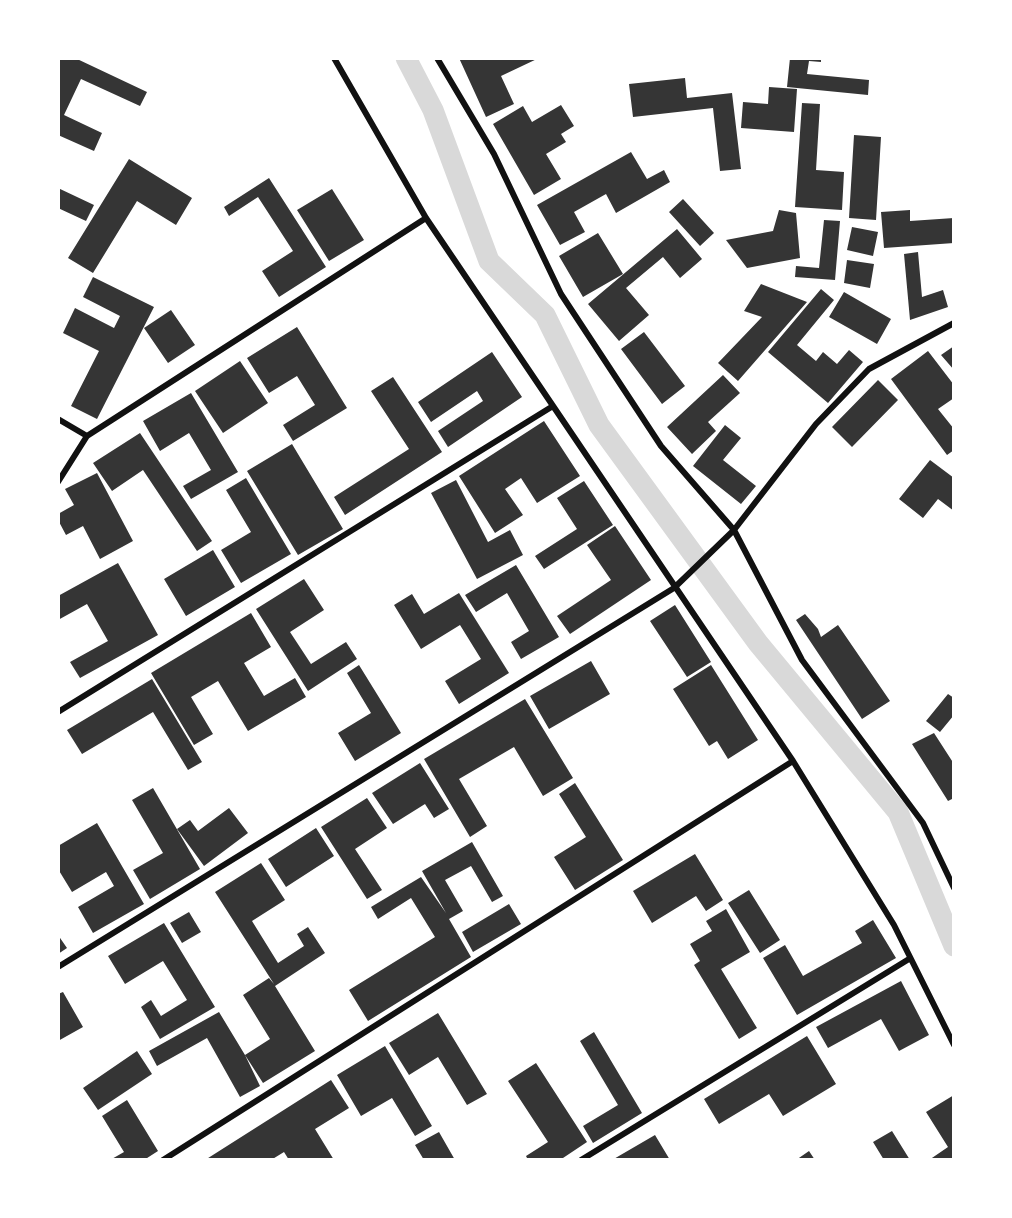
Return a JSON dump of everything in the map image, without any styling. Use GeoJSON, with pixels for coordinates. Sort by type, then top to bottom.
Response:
{"type":"FeatureCollection","features":[{"type":"Feature","properties":{"kind":"street"},"geometry":{"type":"LineString","coordinates":[[334,58],[426,218],[793,761],[894,925],[954,1045]]}},
{"type":"Feature","properties":{"kind":"street"},"geometry":{"type":"LineString","coordinates":[[437,58],[494,154],[561,294],[661,446],[734,530],[802,660],[923,823],[954,888]]}},
{"type":"Feature","properties":{"kind":"street"},"geometry":{"type":"LineString","coordinates":[[58,482],[87,436],[426,218]]}},
{"type":"Feature","properties":{"kind":"street"},"geometry":{"type":"LineString","coordinates":[[58,967],[674,588],[734,530],[816,424],[869,369],[954,323]]}},
{"type":"Feature","properties":{"kind":"street"},"geometry":{"type":"LineString","coordinates":[[58,712],[553,406]]}},
{"type":"Feature","properties":{"kind":"street"},"geometry":{"type":"LineString","coordinates":[[58,419],[87,436]]}},
{"type":"Feature","properties":{"kind":"street"},"geometry":{"type":"LineString","coordinates":[[162,1160],[793,761]]}},
{"type":"Feature","properties":{"kind":"street"},"geometry":{"type":"LineString","coordinates":[[580,1160],[909,959]]}},
{"type":"Feature","properties":{"kind":"building"},"geometry":{"type":"Polygon","coordinates":[[[58,58],[75,58],[147,92],[140,106],[81,79],[64,115],[102,133],[94,151],[58,135],[58,58]]]}},
{"type":"Feature","properties":{"kind":"building"},"geometry":{"type":"Polygon","coordinates":[[[459,58],[539,58],[501,76],[514,104],[486,117],[459,58]]]}},
{"type":"Feature","properties":{"kind":"building"},"geometry":{"type":"Polygon","coordinates":[[[790,58],[821,58],[821,62],[809,61],[807,74],[869,80],[868,95],[787,87],[790,58]]]}},
{"type":"Feature","properties":{"kind":"building"},"geometry":{"type":"Polygon","coordinates":[[[685,78],[687,98],[732,93],[741,169],[720,171],[713,108],[633,117],[629,84],[685,78]]]}},
{"type":"Feature","properties":{"kind":"building"},"geometry":{"type":"Polygon","coordinates":[[[769,87],[797,89],[794,132],[741,128],[743,102],[768,104],[769,87]]]}},
{"type":"Feature","properties":{"kind":"building"},"geometry":{"type":"Polygon","coordinates":[[[802,103],[820,104],[816,170],[844,172],[842,210],[795,207],[802,103]]]}},
{"type":"Feature","properties":{"kind":"building"},"geometry":{"type":"Polygon","coordinates":[[[561,105],[574,126],[561,134],[566,142],[546,154],[561,179],[534,195],[493,124],[523,106],[532,122],[561,105]]]}},
{"type":"Feature","properties":{"kind":"building"},"geometry":{"type":"Polygon","coordinates":[[[854,135],[881,137],[876,220],[849,218],[854,135]]]}},
{"type":"Feature","properties":{"kind":"building"},"geometry":{"type":"Polygon","coordinates":[[[631,152],[647,179],[664,170],[670,182],[616,213],[606,194],[574,212],[585,232],[560,245],[537,205],[631,152]]]}},
{"type":"Feature","properties":{"kind":"building"},"geometry":{"type":"Polygon","coordinates":[[[129,159],[192,198],[176,225],[137,201],[93,273],[68,258],[129,159]]]}},
{"type":"Feature","properties":{"kind":"building"},"geometry":{"type":"Polygon","coordinates":[[[269,178],[326,267],[279,297],[262,271],[293,251],[258,197],[229,216],[224,207],[269,178]]]}},
{"type":"Feature","properties":{"kind":"building"},"geometry":{"type":"Polygon","coordinates":[[[58,188],[94,205],[86,221],[58,208],[58,188]]]}},
{"type":"Feature","properties":{"kind":"building"},"geometry":{"type":"Polygon","coordinates":[[[332,189],[364,240],[329,261],[297,210],[332,189]]]}},
{"type":"Feature","properties":{"kind":"building"},"geometry":{"type":"Polygon","coordinates":[[[683,199],[714,233],[700,246],[669,212],[683,199]]]}},
{"type":"Feature","properties":{"kind":"building"},"geometry":{"type":"Polygon","coordinates":[[[779,210],[796,213],[800,258],[747,268],[726,240],[773,231],[779,210]]]}},
{"type":"Feature","properties":{"kind":"building"},"geometry":{"type":"Polygon","coordinates":[[[910,210],[910,221],[954,218],[954,243],[884,248],[881,212],[910,210]]]}},
{"type":"Feature","properties":{"kind":"building"},"geometry":{"type":"Polygon","coordinates":[[[824,220],[840,221],[835,280],[795,277],[796,266],[819,268],[824,220]]]}},
{"type":"Feature","properties":{"kind":"building"},"geometry":{"type":"Polygon","coordinates":[[[852,227],[878,232],[873,256],[847,250],[852,227]]]}},
{"type":"Feature","properties":{"kind":"building"},"geometry":{"type":"Polygon","coordinates":[[[677,229],[702,259],[680,278],[663,257],[626,288],[649,315],[619,341],[588,304],[677,229]]]}},
{"type":"Feature","properties":{"kind":"building"},"geometry":{"type":"Polygon","coordinates":[[[598,233],[623,274],[583,297],[559,256],[598,233]]]}},
{"type":"Feature","properties":{"kind":"building"},"geometry":{"type":"Polygon","coordinates":[[[918,252],[922,297],[943,290],[948,307],[910,320],[904,254],[918,252]]]}},
{"type":"Feature","properties":{"kind":"building"},"geometry":{"type":"Polygon","coordinates":[[[847,260],[874,264],[870,288],[844,283],[847,260]]]}},
{"type":"Feature","properties":{"kind":"building"},"geometry":{"type":"Polygon","coordinates":[[[93,277],[154,307],[97,419],[71,406],[99,351],[63,333],[75,308],[114,328],[120,316],[83,297],[93,277]]]}},
{"type":"Feature","properties":{"kind":"building"},"geometry":{"type":"Polygon","coordinates":[[[761,284],[807,302],[738,381],[718,363],[762,317],[744,311],[761,284]]]}},
{"type":"Feature","properties":{"kind":"building"},"geometry":{"type":"Polygon","coordinates":[[[821,289],[834,300],[797,345],[816,361],[823,352],[837,364],[849,350],[863,362],[828,403],[768,352],[821,289]]]}},
{"type":"Feature","properties":{"kind":"building"},"geometry":{"type":"Polygon","coordinates":[[[844,292],[891,319],[877,344],[829,317],[844,292]]]}},
{"type":"Feature","properties":{"kind":"building"},"geometry":{"type":"Polygon","coordinates":[[[171,310],[195,345],[168,363],[144,328],[171,310]]]}},
{"type":"Feature","properties":{"kind":"building"},"geometry":{"type":"Polygon","coordinates":[[[297,327],[347,408],[293,441],[283,425],[315,405],[297,376],[269,393],[247,358],[297,327]]]}},
{"type":"Feature","properties":{"kind":"building"},"geometry":{"type":"Polygon","coordinates":[[[644,332],[685,386],[662,404],[621,349],[644,332]]]}},
{"type":"Feature","properties":{"kind":"building"},"geometry":{"type":"Polygon","coordinates":[[[954,346],[954,370],[941,355],[954,346]]]}},
{"type":"Feature","properties":{"kind":"building"},"geometry":{"type":"Polygon","coordinates":[[[928,351],[954,385],[954,398],[938,409],[954,429],[954,450],[947,455],[891,379],[928,351]]]}},
{"type":"Feature","properties":{"kind":"building"},"geometry":{"type":"Polygon","coordinates":[[[492,352],[522,397],[448,447],[438,431],[483,401],[477,391],[431,422],[418,402],[492,352]]]}},
{"type":"Feature","properties":{"kind":"building"},"geometry":{"type":"Polygon","coordinates":[[[240,361],[268,403],[223,433],[195,391],[240,361]]]}},
{"type":"Feature","properties":{"kind":"building"},"geometry":{"type":"Polygon","coordinates":[[[723,375],[740,393],[708,422],[716,431],[692,454],[667,427],[723,375]]]}},
{"type":"Feature","properties":{"kind":"building"},"geometry":{"type":"Polygon","coordinates":[[[393,377],[442,452],[345,515],[334,497],[409,449],[371,391],[393,377]]]}},
{"type":"Feature","properties":{"kind":"building"},"geometry":{"type":"Polygon","coordinates":[[[878,380],[898,400],[852,447],[832,427],[878,380]]]}},
{"type":"Feature","properties":{"kind":"building"},"geometry":{"type":"Polygon","coordinates":[[[191,393],[238,472],[191,499],[183,486],[211,470],[189,433],[160,451],[143,421],[191,393]]]}},
{"type":"Feature","properties":{"kind":"building"},"geometry":{"type":"Polygon","coordinates":[[[544,421],[580,476],[537,503],[521,478],[505,489],[523,515],[495,533],[459,476],[544,421]]]}},
{"type":"Feature","properties":{"kind":"building"},"geometry":{"type":"Polygon","coordinates":[[[725,425],[741,438],[723,460],[756,486],[741,504],[693,466],[725,425]]]}},
{"type":"Feature","properties":{"kind":"building"},"geometry":{"type":"Polygon","coordinates":[[[140,433],[212,541],[197,551],[143,470],[112,491],[93,463],[140,433]]]}},
{"type":"Feature","properties":{"kind":"building"},"geometry":{"type":"Polygon","coordinates":[[[292,444],[343,529],[298,555],[247,471],[292,444]]]}},
{"type":"Feature","properties":{"kind":"building"},"geometry":{"type":"Polygon","coordinates":[[[930,460],[954,478],[954,511],[938,499],[923,518],[899,499],[930,460]]]}},
{"type":"Feature","properties":{"kind":"building"},"geometry":{"type":"Polygon","coordinates":[[[97,473],[133,541],[100,559],[83,526],[66,535],[58,520],[58,514],[74,505],[65,489],[97,473]]]}},
{"type":"Feature","properties":{"kind":"building"},"geometry":{"type":"Polygon","coordinates":[[[246,478],[291,554],[241,583],[221,550],[251,532],[226,490],[246,478]]]}},
{"type":"Feature","properties":{"kind":"building"},"geometry":{"type":"Polygon","coordinates":[[[456,480],[488,542],[510,530],[523,555],[477,579],[431,493],[456,480]]]}},
{"type":"Feature","properties":{"kind":"building"},"geometry":{"type":"Polygon","coordinates":[[[584,481],[613,525],[544,569],[535,556],[577,529],[557,498],[584,481]]]}},
{"type":"Feature","properties":{"kind":"building"},"geometry":{"type":"Polygon","coordinates":[[[615,526],[651,580],[570,634],[557,616],[611,580],[587,545],[615,526]]]}},
{"type":"Feature","properties":{"kind":"building"},"geometry":{"type":"Polygon","coordinates":[[[213,550],[235,587],[186,616],[164,579],[213,550]]]}},
{"type":"Feature","properties":{"kind":"building"},"geometry":{"type":"Polygon","coordinates":[[[118,563],[158,635],[80,678],[70,662],[108,641],[87,604],[58,620],[58,596],[118,563]]]}},
{"type":"Feature","properties":{"kind":"building"},"geometry":{"type":"Polygon","coordinates":[[[516,565],[559,637],[521,659],[511,642],[529,631],[507,593],[476,612],[465,595],[516,565]]]}},
{"type":"Feature","properties":{"kind":"building"},"geometry":{"type":"Polygon","coordinates":[[[304,579],[324,610],[290,632],[311,664],[346,642],[357,659],[308,691],[256,609],[304,579]]]}},
{"type":"Feature","properties":{"kind":"building"},"geometry":{"type":"Polygon","coordinates":[[[459,593],[509,673],[459,704],[445,681],[481,659],[460,625],[421,649],[394,605],[412,594],[424,614],[459,593]]]}},
{"type":"Feature","properties":{"kind":"building"},"geometry":{"type":"Polygon","coordinates":[[[675,605],[711,662],[687,677],[650,621],[675,605]]]}},
{"type":"Feature","properties":{"kind":"building"},"geometry":{"type":"Polygon","coordinates":[[[251,613],[271,647],[244,663],[264,696],[295,678],[306,697],[248,731],[218,681],[191,697],[213,734],[194,745],[151,673],[251,613]]]}},
{"type":"Feature","properties":{"kind":"building"},"geometry":{"type":"Polygon","coordinates":[[[805,614],[818,629],[821,637],[838,625],[890,701],[862,719],[796,620],[805,614]]]}},
{"type":"Feature","properties":{"kind":"building"},"geometry":{"type":"Polygon","coordinates":[[[591,661],[610,694],[549,729],[530,696],[591,661]]]}},
{"type":"Feature","properties":{"kind":"building"},"geometry":{"type":"Polygon","coordinates":[[[359,665],[401,733],[355,761],[338,733],[371,713],[347,673],[359,665]]]}},
{"type":"Feature","properties":{"kind":"building"},"geometry":{"type":"Polygon","coordinates":[[[711,665],[758,740],[728,759],[717,741],[709,746],[673,689],[711,665]]]}},
{"type":"Feature","properties":{"kind":"building"},"geometry":{"type":"Polygon","coordinates":[[[152,679],[202,762],[188,770],[153,712],[82,754],[67,730],[152,679]]]}},
{"type":"Feature","properties":{"kind":"building"},"geometry":{"type":"Polygon","coordinates":[[[948,694],[954,698],[954,715],[940,732],[926,721],[948,694]]]}},
{"type":"Feature","properties":{"kind":"building"},"geometry":{"type":"Polygon","coordinates":[[[525,699],[573,778],[543,796],[514,747],[459,779],[487,826],[470,837],[424,759],[525,699]]]}},
{"type":"Feature","properties":{"kind":"building"},"geometry":{"type":"Polygon","coordinates":[[[934,733],[954,764],[954,798],[948,801],[912,744],[934,733]]]}},
{"type":"Feature","properties":{"kind":"building"},"geometry":{"type":"Polygon","coordinates":[[[420,763],[449,809],[434,818],[425,804],[393,824],[372,793],[420,763]]]}},
{"type":"Feature","properties":{"kind":"building"},"geometry":{"type":"Polygon","coordinates":[[[575,783],[623,860],[575,890],[554,857],[586,837],[559,794],[575,783]]]}},
{"type":"Feature","properties":{"kind":"building"},"geometry":{"type":"Polygon","coordinates":[[[153,788],[200,869],[150,899],[133,870],[163,853],[132,800],[153,788]]]}},
{"type":"Feature","properties":{"kind":"building"},"geometry":{"type":"Polygon","coordinates":[[[367,798],[387,828],[355,849],[382,890],[367,899],[321,827],[367,798]]]}},
{"type":"Feature","properties":{"kind":"building"},"geometry":{"type":"Polygon","coordinates":[[[229,808],[248,833],[204,866],[177,829],[190,820],[198,831],[229,808]]]}},
{"type":"Feature","properties":{"kind":"building"},"geometry":{"type":"Polygon","coordinates":[[[97,823],[144,904],[93,933],[78,907],[114,886],[106,872],[72,892],[58,869],[58,846],[97,823]]]}},
{"type":"Feature","properties":{"kind":"building"},"geometry":{"type":"Polygon","coordinates":[[[316,828],[334,856],[286,887],[268,859],[316,828]]]}},
{"type":"Feature","properties":{"kind":"building"},"geometry":{"type":"Polygon","coordinates":[[[472,842],[503,896],[492,902],[471,866],[445,880],[463,911],[449,919],[471,957],[368,1021],[349,990],[435,937],[411,898],[378,919],[371,907],[421,877],[446,913],[422,871],[472,842]]]}},
{"type":"Feature","properties":{"kind":"building"},"geometry":{"type":"Polygon","coordinates":[[[695,854],[723,900],[706,911],[696,896],[652,923],[633,891],[695,854]]]}},
{"type":"Feature","properties":{"kind":"building"},"geometry":{"type":"Polygon","coordinates":[[[261,863],[285,900],[252,921],[278,963],[304,946],[297,934],[308,927],[325,953],[275,986],[315,1051],[263,1083],[245,1055],[270,1039],[243,995],[269,978],[274,984],[215,892],[261,863]]]}},
{"type":"Feature","properties":{"kind":"building"},"geometry":{"type":"Polygon","coordinates":[[[749,890],[780,940],[760,953],[728,903],[749,890]]]}},
{"type":"Feature","properties":{"kind":"building"},"geometry":{"type":"Polygon","coordinates":[[[509,904],[521,924],[473,952],[462,932],[509,904]]]}},
{"type":"Feature","properties":{"kind":"building"},"geometry":{"type":"Polygon","coordinates":[[[726,909],[750,952],[721,969],[757,1028],[739,1039],[694,965],[700,961],[690,944],[712,931],[706,921],[726,909]]]}},
{"type":"Feature","properties":{"kind":"building"},"geometry":{"type":"Polygon","coordinates":[[[189,912],[201,932],[182,943],[170,923],[189,912]]]}},
{"type":"Feature","properties":{"kind":"building"},"geometry":{"type":"Polygon","coordinates":[[[873,920],[896,958],[797,1015],[763,958],[785,945],[803,976],[862,943],[855,931],[873,920]]]}},
{"type":"Feature","properties":{"kind":"building"},"geometry":{"type":"Polygon","coordinates":[[[164,923],[215,1007],[160,1039],[141,1007],[151,1000],[161,1016],[187,1000],[163,961],[125,984],[108,956],[164,923]]]}},
{"type":"Feature","properties":{"kind":"building"},"geometry":{"type":"Polygon","coordinates":[[[58,935],[67,948],[58,954],[58,935]]]}},
{"type":"Feature","properties":{"kind":"building"},"geometry":{"type":"Polygon","coordinates":[[[901,981],[929,1035],[899,1051],[881,1019],[828,1048],[816,1027],[901,981]]]}},
{"type":"Feature","properties":{"kind":"building"},"geometry":{"type":"Polygon","coordinates":[[[63,992],[83,1027],[58,1041],[58,994],[63,992]]]}},
{"type":"Feature","properties":{"kind":"building"},"geometry":{"type":"Polygon","coordinates":[[[219,1012],[245,1055],[260,1086],[240,1097],[207,1038],[157,1066],[149,1051],[219,1012]]]}},
{"type":"Feature","properties":{"kind":"building"},"geometry":{"type":"Polygon","coordinates":[[[438,1013],[487,1094],[467,1105],[438,1057],[409,1075],[389,1043],[438,1013]]]}},
{"type":"Feature","properties":{"kind":"building"},"geometry":{"type":"Polygon","coordinates":[[[594,1032],[642,1113],[593,1143],[583,1126],[618,1105],[580,1041],[594,1032]]]}},
{"type":"Feature","properties":{"kind":"building"},"geometry":{"type":"Polygon","coordinates":[[[807,1036],[836,1084],[783,1116],[769,1094],[719,1124],[704,1099],[807,1036]]]}},
{"type":"Feature","properties":{"kind":"building"},"geometry":{"type":"Polygon","coordinates":[[[385,1046],[432,1126],[415,1136],[392,1098],[361,1116],[337,1075],[385,1046]]]}},
{"type":"Feature","properties":{"kind":"building"},"geometry":{"type":"Polygon","coordinates":[[[137,1051],[152,1074],[98,1110],[83,1088],[137,1051]]]}},
{"type":"Feature","properties":{"kind":"building"},"geometry":{"type":"Polygon","coordinates":[[[536,1063],[587,1142],[560,1160],[528,1160],[526,1156],[548,1142],[508,1081],[536,1063]]]}},
{"type":"Feature","properties":{"kind":"building"},"geometry":{"type":"Polygon","coordinates":[[[331,1080],[349,1108],[315,1129],[334,1160],[289,1160],[284,1152],[271,1160],[205,1160],[331,1080]]]}},
{"type":"Feature","properties":{"kind":"building"},"geometry":{"type":"Polygon","coordinates":[[[954,1095],[954,1160],[929,1160],[948,1147],[926,1112],[954,1095]]]}},
{"type":"Feature","properties":{"kind":"building"},"geometry":{"type":"Polygon","coordinates":[[[127,1100],[158,1151],[144,1160],[110,1160],[124,1152],[102,1116],[127,1100]]]}},
{"type":"Feature","properties":{"kind":"building"},"geometry":{"type":"Polygon","coordinates":[[[892,1131],[910,1160],[884,1160],[873,1142],[892,1131]]]}},
{"type":"Feature","properties":{"kind":"building"},"geometry":{"type":"Polygon","coordinates":[[[439,1132],[455,1160],[424,1160],[415,1145],[439,1132]]]}},
{"type":"Feature","properties":{"kind":"building"},"geometry":{"type":"Polygon","coordinates":[[[655,1135],[670,1160],[612,1160],[655,1135]]]}},
{"type":"Feature","properties":{"kind":"building"},"geometry":{"type":"Polygon","coordinates":[[[809,1151],[815,1160],[796,1160],[809,1151]]]}},
{"type":"Feature","properties":{"kind":"waterway"},"geometry":{"type":"LineString","coordinates":[[406,58],[433,110],[489,261],[545,315],[599,425],[758,643],[898,812],[954,946]]}}]}
